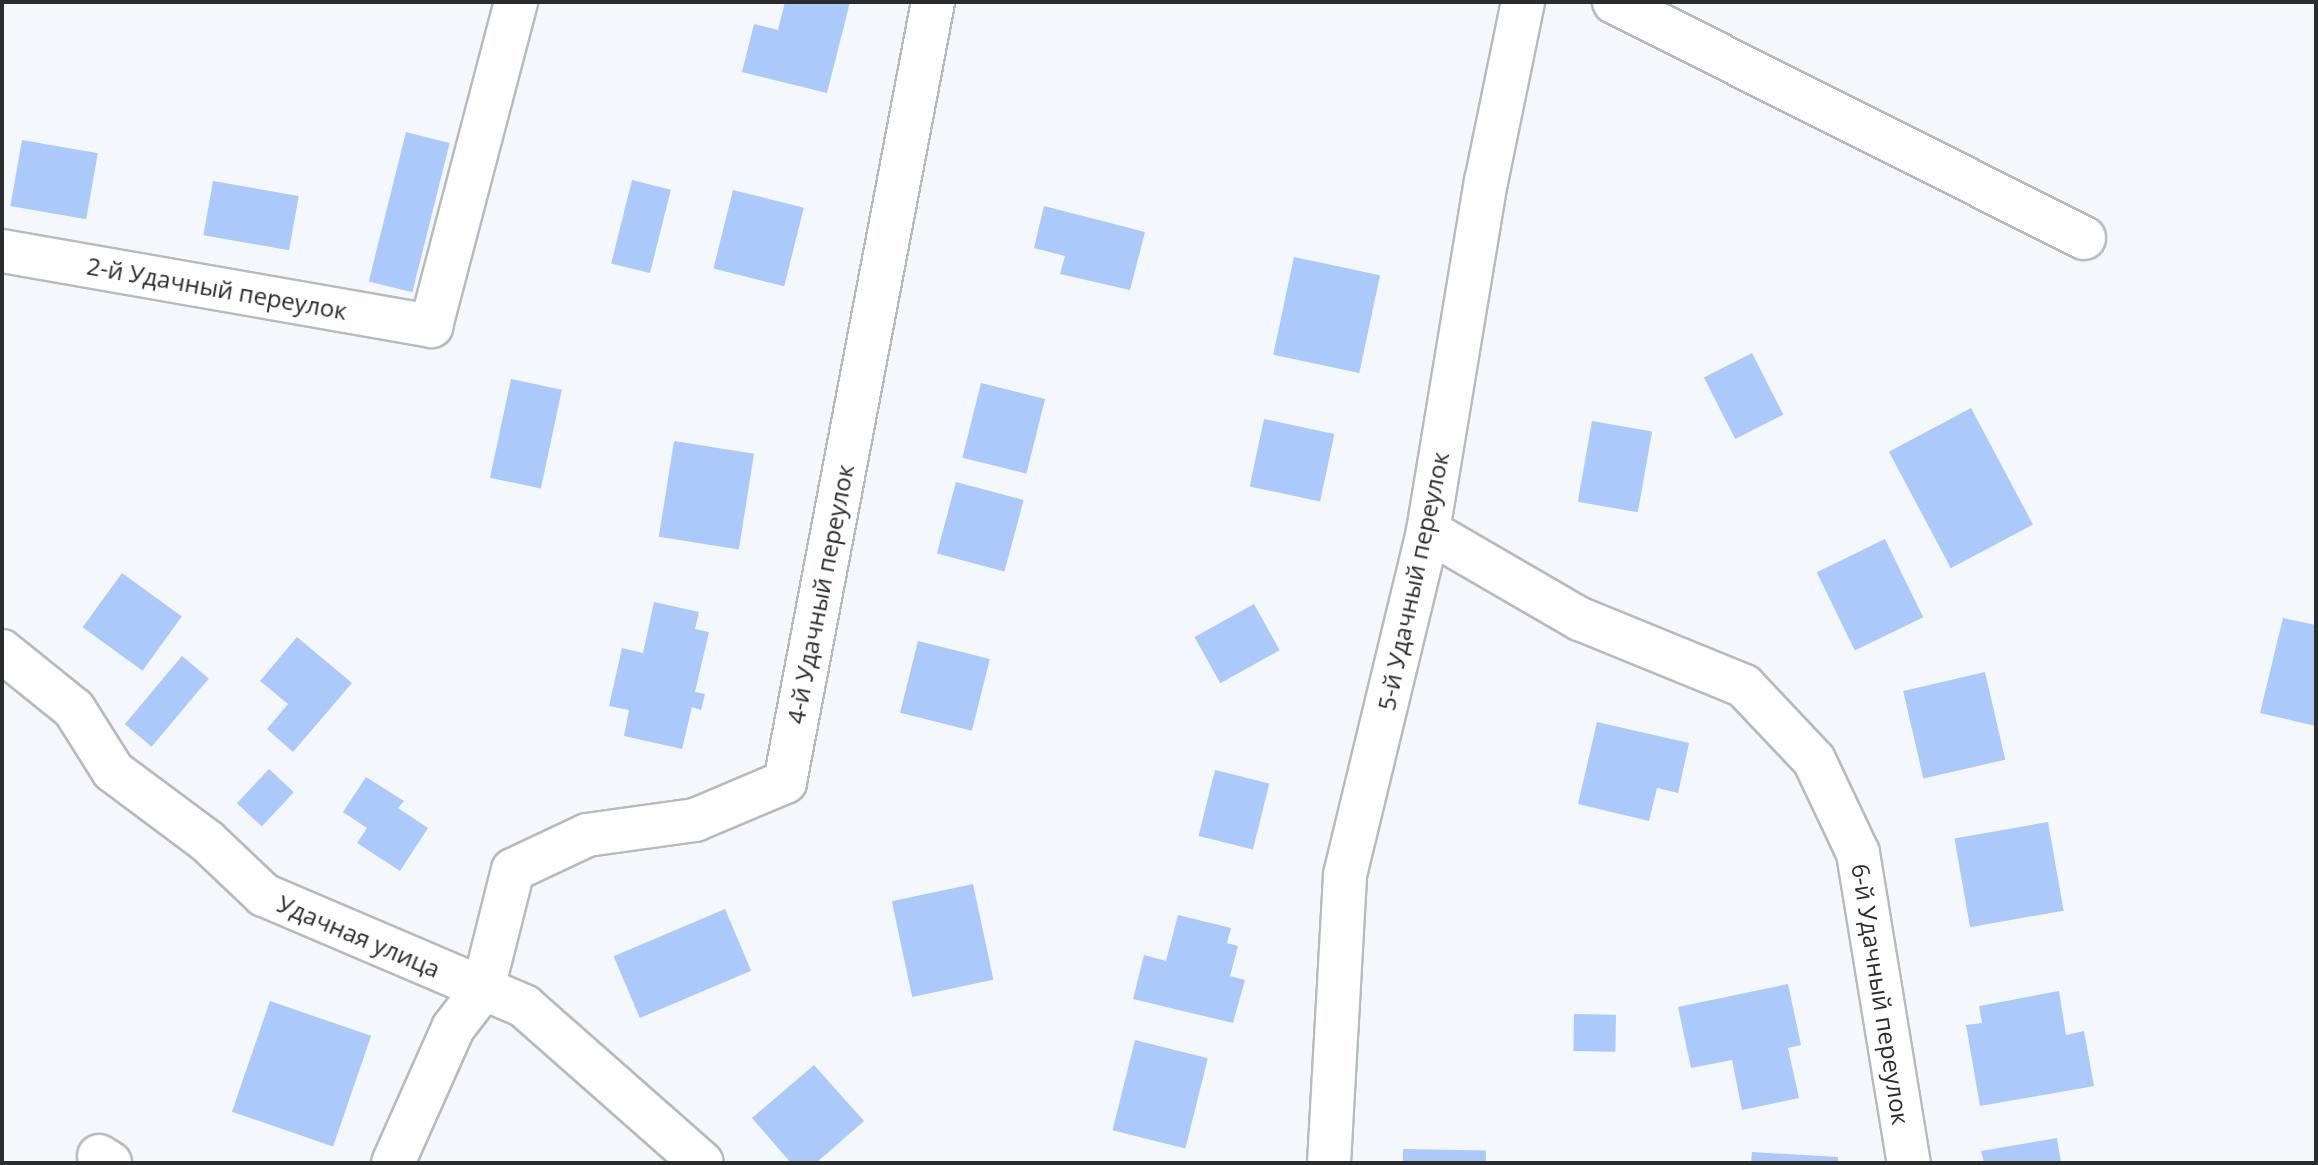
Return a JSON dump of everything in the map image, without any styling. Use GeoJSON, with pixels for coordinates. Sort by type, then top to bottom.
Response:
{"type":"FeatureCollection","features":[{"type":"Feature","properties":{"kind":"street","name":"2-й Удачный переулок"},"geometry":{"type":"LineString","coordinates":[[2,251],[431,326],[516,2]]}},
{"type":"Feature","properties":{"kind":"street","name":"4-й Удачный переулок"},"geometry":{"type":"LineString","coordinates":[[483,989],[513,870],[587,835],[695,820],[785,782],[933,2]]}},
{"type":"Feature","properties":{"kind":"street","name":"5-й Удачный переулок"},"geometry":{"type":"LineString","coordinates":[[1329,1163],[1345,875],[1428,531],[1486,182],[1523,2]]}},
{"type":"Feature","properties":{"kind":"street"},"geometry":{"type":"LineString","coordinates":[[1630,4],[2084,238]]}},
{"type":"Feature","properties":{"kind":"street","name":"6-й Удачный переулок"},"geometry":{"type":"LineString","coordinates":[[1428,531],[1580,619],[1744,686],[1814,760],[1858,853],[1909,1163]]}},
{"type":"Feature","properties":{"kind":"street","name":"Удачная улица"},"geometry":{"type":"LineString","coordinates":[[2,651],[74,709],[113,771],[207,841],[264,895],[524,1006],[702,1163]]}},
{"type":"Feature","properties":{"kind":"street"},"geometry":{"type":"LineString","coordinates":[[393,1163],[453,1028],[483,989]]}},
{"type":"Feature","properties":{"kind":"building"},"geometry":{"type":"Polygon","coordinates":[[[785,2],[850,2],[827,93],[742,72],[754,24],[778,30],[785,2]]]}},
{"type":"Feature","properties":{"kind":"building"},"geometry":{"type":"Polygon","coordinates":[[[406,132],[450,143],[412,292],[369,281],[406,132]]]}},
{"type":"Feature","properties":{"kind":"building"},"geometry":{"type":"Polygon","coordinates":[[[22,140],[98,153],[86,219],[10,206],[22,140]]]}},
{"type":"Feature","properties":{"kind":"building"},"geometry":{"type":"Polygon","coordinates":[[[632,180],[671,190],[650,273],[611,263],[632,180]]]}},
{"type":"Feature","properties":{"kind":"building"},"geometry":{"type":"Polygon","coordinates":[[[213,181],[299,196],[289,250],[203,235],[213,181]]]}},
{"type":"Feature","properties":{"kind":"building"},"geometry":{"type":"Polygon","coordinates":[[[733,190],[804,208],[784,286],[713,269],[733,190]]]}},
{"type":"Feature","properties":{"kind":"building"},"geometry":{"type":"Polygon","coordinates":[[[1044,206],[1145,232],[1130,290],[1060,274],[1065,256],[1034,248],[1044,206]]]}},
{"type":"Feature","properties":{"kind":"building"},"geometry":{"type":"Polygon","coordinates":[[[1294,257],[1380,275],[1359,373],[1273,355],[1294,257]]]}},
{"type":"Feature","properties":{"kind":"building"},"geometry":{"type":"Polygon","coordinates":[[[1752,353],[1783,414],[1735,439],[1704,378],[1752,353]]]}},
{"type":"Feature","properties":{"kind":"building"},"geometry":{"type":"Polygon","coordinates":[[[511,379],[562,390],[541,489],[490,478],[511,379]]]}},
{"type":"Feature","properties":{"kind":"building"},"geometry":{"type":"Polygon","coordinates":[[[981,383],[1045,399],[1026,474],[962,458],[981,383]]]}},
{"type":"Feature","properties":{"kind":"building"},"geometry":{"type":"Polygon","coordinates":[[[1971,408],[2033,525],[1951,568],[1889,452],[1971,408]]]}},
{"type":"Feature","properties":{"kind":"building"},"geometry":{"type":"Polygon","coordinates":[[[1264,419],[1334,434],[1320,501],[1250,486],[1264,419]]]}},
{"type":"Feature","properties":{"kind":"building"},"geometry":{"type":"Polygon","coordinates":[[[1592,421],[1652,432],[1638,512],[1578,502],[1592,421]]]}},
{"type":"Feature","properties":{"kind":"building"},"geometry":{"type":"Polygon","coordinates":[[[674,441],[754,454],[739,549],[659,537],[674,441]]]}},
{"type":"Feature","properties":{"kind":"building"},"geometry":{"type":"Polygon","coordinates":[[[956,482],[1024,500],[1004,572],[937,553],[956,482]]]}},
{"type":"Feature","properties":{"kind":"building"},"geometry":{"type":"Polygon","coordinates":[[[1885,539],[1923,617],[1855,651],[1817,572],[1885,539]]]}},
{"type":"Feature","properties":{"kind":"building"},"geometry":{"type":"Polygon","coordinates":[[[122,573],[182,616],[142,671],[83,627],[122,573]]]}},
{"type":"Feature","properties":{"kind":"building"},"geometry":{"type":"Polygon","coordinates":[[[654,602],[699,612],[695,629],[709,632],[695,692],[705,694],[701,710],[692,707],[682,749],[624,736],[629,710],[609,706],[622,648],[643,653],[654,602]]]}},
{"type":"Feature","properties":{"kind":"building"},"geometry":{"type":"Polygon","coordinates":[[[1254,604],[1280,650],[1220,683],[1195,637],[1254,604]]]}},
{"type":"Feature","properties":{"kind":"building"},"geometry":{"type":"Polygon","coordinates":[[[2283,618],[2316,625],[2316,726],[2260,713],[2283,618]]]}},
{"type":"Feature","properties":{"kind":"building"},"geometry":{"type":"Polygon","coordinates":[[[297,637],[352,683],[293,752],[267,729],[288,704],[260,681],[297,637]]]}},
{"type":"Feature","properties":{"kind":"building"},"geometry":{"type":"Polygon","coordinates":[[[918,641],[990,659],[972,731],[900,713],[918,641]]]}},
{"type":"Feature","properties":{"kind":"building"},"geometry":{"type":"Polygon","coordinates":[[[182,656],[209,678],[152,747],[125,724],[182,656]]]}},
{"type":"Feature","properties":{"kind":"building"},"geometry":{"type":"Polygon","coordinates":[[[1985,672],[2005,760],[1923,779],[1903,691],[1985,672]]]}},
{"type":"Feature","properties":{"kind":"building"},"geometry":{"type":"Polygon","coordinates":[[[1597,722],[1689,743],[1678,793],[1657,788],[1649,821],[1578,804],[1597,722]]]}},
{"type":"Feature","properties":{"kind":"building"},"geometry":{"type":"Polygon","coordinates":[[[269,769],[294,792],[262,827],[237,803],[269,769]]]}},
{"type":"Feature","properties":{"kind":"building"},"geometry":{"type":"Polygon","coordinates":[[[1215,770],[1269,784],[1253,850],[1199,836],[1215,770]]]}},
{"type":"Feature","properties":{"kind":"building"},"geometry":{"type":"Polygon","coordinates":[[[366,777],[404,801],[398,808],[428,828],[400,871],[357,843],[367,828],[343,812],[366,777]]]}},
{"type":"Feature","properties":{"kind":"building"},"geometry":{"type":"Polygon","coordinates":[[[2048,822],[2064,911],[1970,927],[1954,838],[2048,822]]]}},
{"type":"Feature","properties":{"kind":"building"},"geometry":{"type":"Polygon","coordinates":[[[973,884],[993,980],[912,997],[892,901],[973,884]]]}},
{"type":"Feature","properties":{"kind":"building"},"geometry":{"type":"Polygon","coordinates":[[[725,909],[751,971],[640,1018],[614,956],[725,909]]]}},
{"type":"Feature","properties":{"kind":"building"},"geometry":{"type":"Polygon","coordinates":[[[1178,915],[1231,928],[1227,943],[1238,946],[1230,976],[1245,980],[1233,1023],[1133,999],[1144,955],[1166,961],[1178,915]]]}},
{"type":"Feature","properties":{"kind":"building"},"geometry":{"type":"Polygon","coordinates":[[[1788,984],[1801,1045],[1788,1048],[1799,1098],[1742,1110],[1732,1060],[1691,1068],[1678,1007],[1788,984]]]}},
{"type":"Feature","properties":{"kind":"building"},"geometry":{"type":"Polygon","coordinates":[[[2059,991],[2066,1035],[2084,1031],[2094,1086],[1980,1106],[1966,1025],[1982,1023],[1979,1006],[2059,991]]]}},
{"type":"Feature","properties":{"kind":"building"},"geometry":{"type":"Polygon","coordinates":[[[270,1001],[371,1036],[333,1146],[232,1112],[270,1001]]]}},
{"type":"Feature","properties":{"kind":"building"},"geometry":{"type":"Polygon","coordinates":[[[1574,1014],[1616,1015],[1615,1052],[1573,1051],[1574,1014]]]}},
{"type":"Feature","properties":{"kind":"building"},"geometry":{"type":"Polygon","coordinates":[[[1135,1040],[1208,1058],[1185,1148],[1113,1130],[1135,1040]]]}},
{"type":"Feature","properties":{"kind":"building"},"geometry":{"type":"Polygon","coordinates":[[[814,1065],[864,1121],[816,1163],[791,1163],[752,1118],[814,1065]]]}},
{"type":"Feature","properties":{"kind":"building"},"geometry":{"type":"Polygon","coordinates":[[[2057,1138],[2061,1163],[1984,1163],[1981,1151],[2057,1138]]]}},
{"type":"Feature","properties":{"kind":"building"},"geometry":{"type":"Polygon","coordinates":[[[1403,1149],[1486,1150],[1486,1163],[1403,1163],[1403,1149]]]}},
{"type":"Feature","properties":{"kind":"building"},"geometry":{"type":"Polygon","coordinates":[[[1752,1152],[1838,1157],[1838,1163],[1751,1163],[1752,1152]]]}}]}
